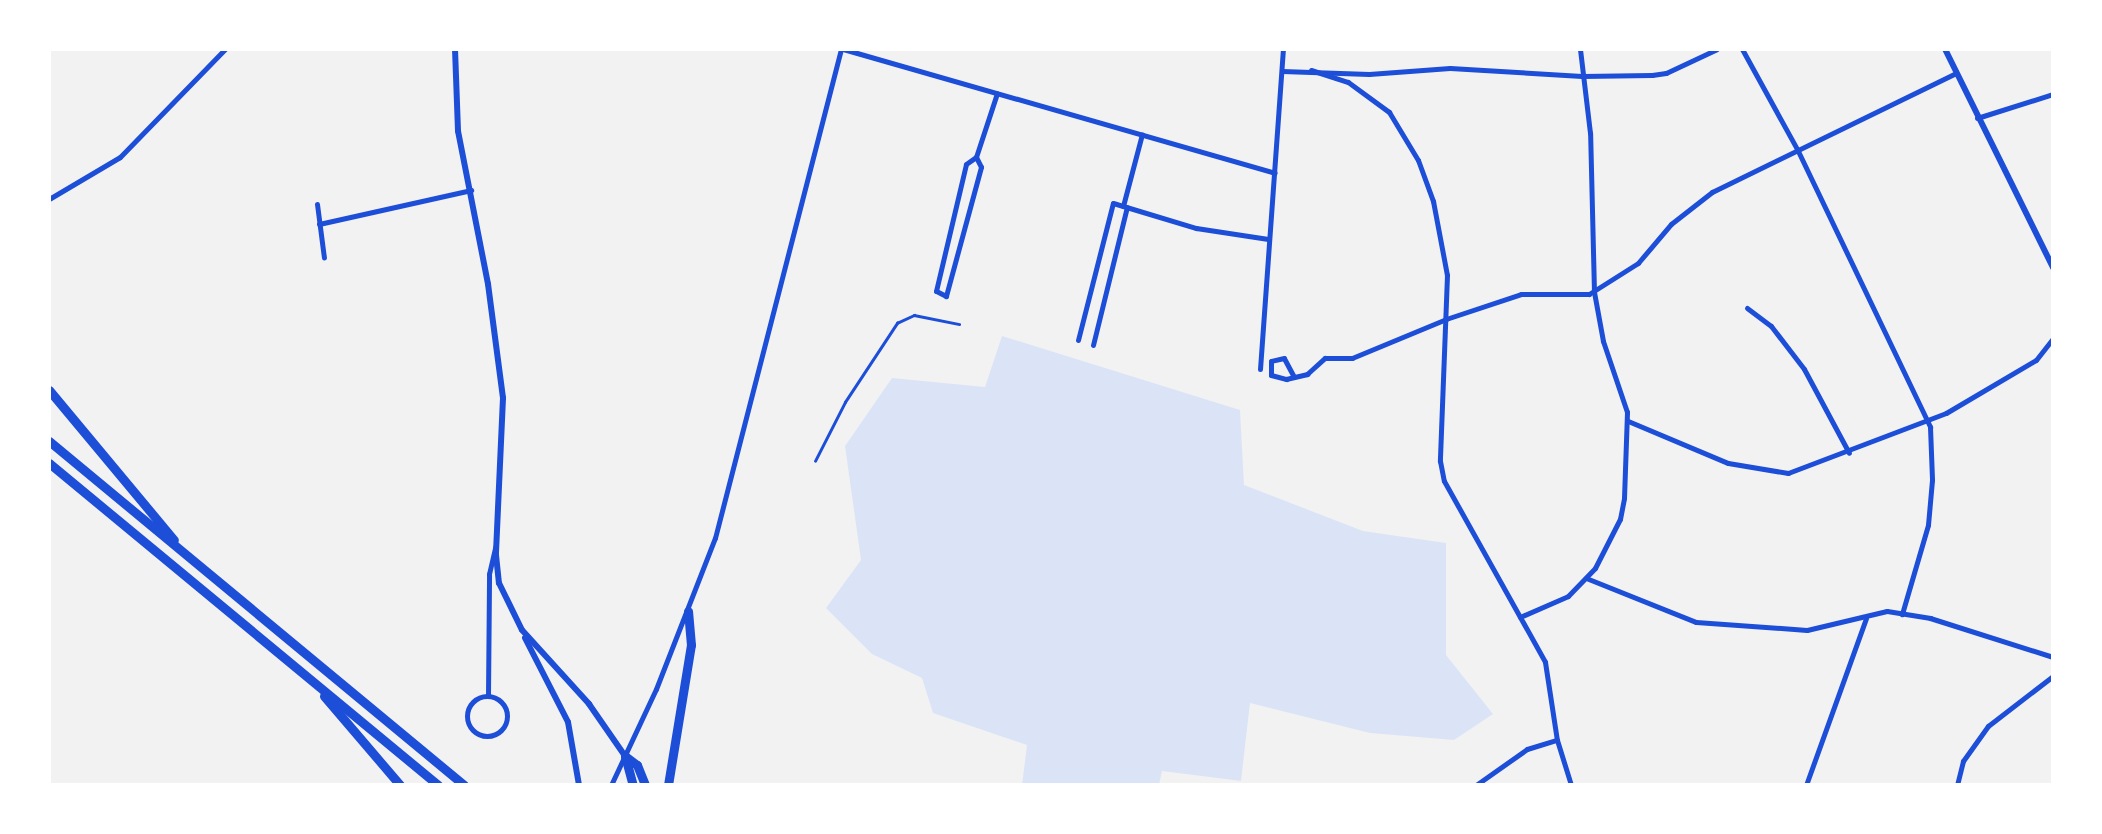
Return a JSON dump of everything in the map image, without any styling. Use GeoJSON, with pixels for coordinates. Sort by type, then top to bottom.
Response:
{"type":"FeatureCollection","features":[{"type":"Feature","properties":{"kind":"highway"},"geometry":{"type":"LineString","coordinates":[[49,390],[189,557]]}},
{"type":"Feature","properties":{"kind":"highway"},"geometry":{"type":"LineString","coordinates":[[49,441],[464,785]]}},
{"type":"Feature","properties":{"kind":"highway"},"geometry":{"type":"LineString","coordinates":[[49,463],[438,785]]}},
{"type":"Feature","properties":{"kind":"highway"},"geometry":{"type":"LineString","coordinates":[[667,785],[691,645],[688,611]]}},
{"type":"Feature","properties":{"kind":"highway"},"geometry":{"type":"LineString","coordinates":[[307,677],[400,785]]}},
{"type":"Feature","properties":{"kind":"highway"},"geometry":{"type":"LineString","coordinates":[[625,756],[633,785]]}},
{"type":"Feature","properties":{"kind":"highway"},"geometry":{"type":"LineString","coordinates":[[625,756],[637,765],[645,785]]}},
{"type":"Feature","properties":{"kind":"street"},"geometry":{"type":"LineString","coordinates":[[49,199],[120,157],[225,49]]}},
{"type":"Feature","properties":{"kind":"street"},"geometry":{"type":"LineString","coordinates":[[455,49],[458,131],[471,190],[503,398],[497,540],[499,583],[514,618],[563,711],[574,745],[579,785]]}},
{"type":"Feature","properties":{"kind":"street"},"geometry":{"type":"LineString","coordinates":[[611,785],[688,611],[738,458],[842,49],[1275,173]]}},
{"type":"Feature","properties":{"kind":"street"},"geometry":{"type":"LineString","coordinates":[[1261,369],[1283,49]]}},
{"type":"Feature","properties":{"kind":"street"},"geometry":{"type":"LineString","coordinates":[[1520,617],[1568,596],[1586,578],[1604,553],[1620,519],[1628,421],[1594,292],[1590,133],[1580,49]]}},
{"type":"Feature","properties":{"kind":"street"},"geometry":{"type":"LineString","coordinates":[[1282,71],[1368,74],[1450,68],[1582,76],[1665,74],[1717,49]]}},
{"type":"Feature","properties":{"kind":"street"},"geometry":{"type":"LineString","coordinates":[[1742,49],[1798,151],[1927,419],[1933,445],[1928,525],[1902,614]]}},
{"type":"Feature","properties":{"kind":"street"},"geometry":{"type":"LineString","coordinates":[[1945,49],[2053,268]]}},
{"type":"Feature","properties":{"kind":"street"},"geometry":{"type":"LineString","coordinates":[[1311,70],[1348,82],[1374,97],[1405,135],[1443,240],[1446,319],[1440,461],[1444,481],[1548,671],[1557,740],[1571,785]]}},
{"type":"Feature","properties":{"kind":"street"},"geometry":{"type":"LineString","coordinates":[[1294,377],[1283,358],[1271,362],[1271,375],[1294,377],[1307,374],[1325,358],[1352,358],[1446,319],[1521,295],[1594,292],[1639,263],[1671,224],[1712,192],[1956,73]]}},
{"type":"Feature","properties":{"kind":"street"},"geometry":{"type":"LineString","coordinates":[[976,157],[981,167],[946,296],[936,291],[966,164],[976,157],[997,93]]}},
{"type":"Feature","properties":{"kind":"street"},"geometry":{"type":"LineString","coordinates":[[1977,118],[2053,94]]}},
{"type":"Feature","properties":{"kind":"street"},"geometry":{"type":"LineString","coordinates":[[1093,345],[1142,134]]}},
{"type":"Feature","properties":{"kind":"street"},"geometry":{"type":"LineString","coordinates":[[319,223],[471,190]]}},
{"type":"Feature","properties":{"kind":"street"},"geometry":{"type":"LineString","coordinates":[[1078,340],[1113,203],[1196,228],[1268,239]]}},
{"type":"Feature","properties":{"kind":"street"},"geometry":{"type":"LineString","coordinates":[[317,204],[324,258]]}},
{"type":"Feature","properties":{"kind":"street"},"geometry":{"type":"LineString","coordinates":[[1747,308],[1771,326],[1804,369],[1849,453]]}},
{"type":"Feature","properties":{"kind":"street"},"geometry":{"type":"LineString","coordinates":[[1628,421],[1728,463],[1769,474],[1788,474],[1849,453],[1927,419],[2036,360],[2053,338]]}},
{"type":"Feature","properties":{"kind":"street"},"geometry":{"type":"LineString","coordinates":[[488,696],[489,575],[497,540]]}},
{"type":"Feature","properties":{"kind":"street"},"geometry":{"type":"LineString","coordinates":[[1586,578],[1696,622],[1807,630],[1887,611],[1930,618],[2053,657]]}},
{"type":"Feature","properties":{"kind":"street"},"geometry":{"type":"LineString","coordinates":[[514,618],[589,704],[625,756]]}},
{"type":"Feature","properties":{"kind":"street"},"geometry":{"type":"LineString","coordinates":[[1806,785],[1866,618]]}},
{"type":"Feature","properties":{"kind":"street"},"geometry":{"type":"LineString","coordinates":[[1957,785],[1963,761],[1988,726],[2053,676]]}},
{"type":"Feature","properties":{"kind":"street"},"geometry":{"type":"LineString","coordinates":[[488,696],[502,703],[507,719],[501,730],[486,736],[473,730],[467,715],[474,702],[488,696]]}},
{"type":"Feature","properties":{"kind":"street"},"geometry":{"type":"LineString","coordinates":[[1476,785],[1483,777],[1527,749],[1557,740]]}},
{"type":"Feature","properties":{"kind":"lane"},"geometry":{"type":"LineString","coordinates":[[815,461],[845,402],[897,323],[914,315],[959,324]]}},
{"type":"Feature","properties":{"kind":"shaded area"},"geometry":{"type":"Polygon","coordinates":[[[1002,336],[1240,410],[1244,485],[1363,531],[1446,543],[1446,655],[1493,714],[1454,740],[1370,733],[1250,703],[1241,781],[1162,771],[1159,785],[1022,785],[1027,745],[933,713],[922,678],[872,654],[826,608],[861,560],[845,446],[892,378],[985,387],[1002,336]]]}}]}
